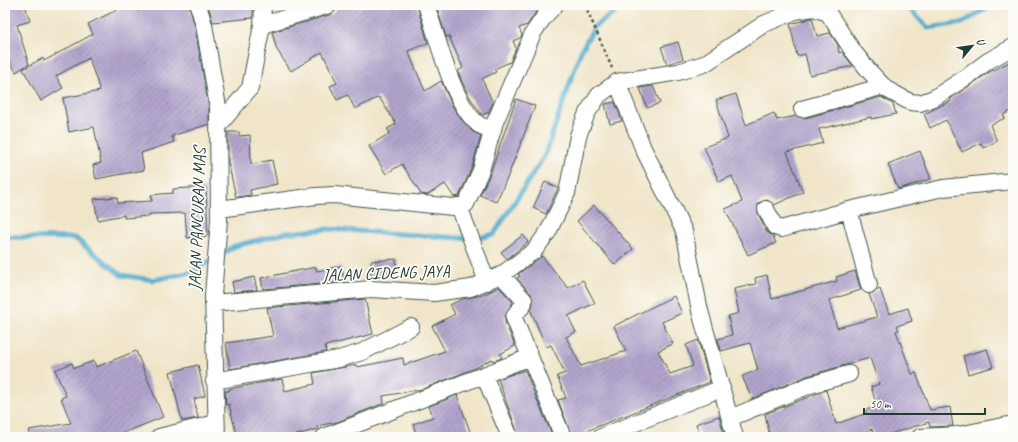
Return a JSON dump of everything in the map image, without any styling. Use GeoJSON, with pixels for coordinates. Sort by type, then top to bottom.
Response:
{"type":"FeatureCollection","features":[{"type":"Feature","properties":{"kind":"street","name":"JALAN PANCURAN MAS"},"geometry":{"type":"LineString","coordinates":[[198,5],[204,25],[217,99],[219,126],[219,209],[213,299],[216,430]]}},
{"type":"Feature","properties":{"kind":"street"},"geometry":{"type":"LineString","coordinates":[[219,126],[250,88],[262,25],[263,5]]}},
{"type":"Feature","properties":{"kind":"street"},"geometry":{"type":"LineString","coordinates":[[262,25],[329,5]]}},
{"type":"Feature","properties":{"kind":"street"},"geometry":{"type":"LineString","coordinates":[[426,5],[452,83],[462,101],[479,124],[493,130]]}},
{"type":"Feature","properties":{"kind":"street"},"geometry":{"type":"LineString","coordinates":[[219,209],[334,195],[453,207],[466,204],[481,170],[493,130],[533,33],[544,17],[555,5]]}},
{"type":"Feature","properties":{"kind":"street","name":"JALAN CIDENG JAYA"},"geometry":{"type":"LineString","coordinates":[[213,299],[371,289],[434,293],[471,288],[494,278],[534,251],[548,232],[567,193],[578,136],[586,113],[599,95],[617,82],[678,72],[704,64],[764,24],[795,11],[813,8],[822,10],[832,17],[853,51],[884,86],[910,102],[927,101],[959,83],[988,61],[1013,47]]}},
{"type":"Feature","properties":{"kind":"street"},"geometry":{"type":"LineString","coordinates":[[617,82],[643,148],[684,231],[700,311],[735,437]]}},
{"type":"Feature","properties":{"kind":"street"},"geometry":{"type":"LineString","coordinates":[[802,109],[884,86]]}},
{"type":"Feature","properties":{"kind":"street"},"geometry":{"type":"LineString","coordinates":[[766,209],[775,227],[781,229],[849,210],[943,188],[1013,181]]}},
{"type":"Feature","properties":{"kind":"street"},"geometry":{"type":"LineString","coordinates":[[459,206],[477,256],[494,278],[524,300],[524,305],[517,311],[514,318],[563,437]]}},
{"type":"Feature","properties":{"kind":"street"},"geometry":{"type":"LineString","coordinates":[[849,210],[869,285]]}},
{"type":"Feature","properties":{"kind":"street"},"geometry":{"type":"LineString","coordinates":[[214,380],[339,359],[362,352],[411,327]]}},
{"type":"Feature","properties":{"kind":"street"},"geometry":{"type":"LineString","coordinates":[[324,437],[530,357]]}},
{"type":"Feature","properties":{"kind":"street"},"geometry":{"type":"LineString","coordinates":[[730,418],[810,385],[849,374]]}},
{"type":"Feature","properties":{"kind":"street"},"geometry":{"type":"LineString","coordinates":[[484,375],[510,437]]}},
{"type":"Feature","properties":{"kind":"street"},"geometry":{"type":"LineString","coordinates":[[601,437],[722,388]]}},
{"type":"Feature","properties":{"kind":"street"},"geometry":{"type":"LineString","coordinates":[[920,437],[958,436],[1013,424]]}},
{"type":"Feature","properties":{"kind":"street"},"geometry":{"type":"LineString","coordinates":[[159,437],[216,430]]}},
{"type":"Feature","properties":{"kind":"path"},"geometry":{"type":"LineString","coordinates":[[586,5],[586,10],[610,59]]}},
{"type":"Feature","properties":{"kind":"building"},"geometry":{"type":"Polygon","coordinates":[[[5,5],[25,5],[30,21],[17,25],[29,64],[16,72],[5,53],[5,5]]]}},
{"type":"Feature","properties":{"kind":"building"},"geometry":{"type":"Polygon","coordinates":[[[127,5],[135,5],[138,11],[155,5],[189,5],[195,27],[209,108],[209,124],[172,136],[174,142],[141,153],[144,170],[96,179],[93,165],[101,163],[94,127],[69,132],[63,98],[100,91],[89,58],[56,76],[63,88],[41,101],[23,69],[43,58],[44,61],[93,34],[88,24],[127,5]]]}},
{"type":"Feature","properties":{"kind":"building"},"geometry":{"type":"Polygon","coordinates":[[[208,5],[253,5],[253,18],[213,22],[208,5]]]}},
{"type":"Feature","properties":{"kind":"building"},"geometry":{"type":"Polygon","coordinates":[[[346,5],[417,5],[428,43],[408,51],[425,91],[441,81],[452,105],[461,119],[473,132],[481,136],[472,167],[459,196],[454,197],[445,184],[427,195],[421,194],[402,164],[386,174],[369,146],[390,133],[387,129],[396,124],[379,97],[355,109],[348,95],[337,100],[330,86],[337,83],[322,52],[291,71],[277,50],[272,32],[332,14],[338,7],[346,5]]]}},
{"type":"Feature","properties":{"kind":"building"},"geometry":{"type":"Polygon","coordinates":[[[436,5],[533,5],[536,12],[527,25],[519,28],[522,35],[520,38],[513,41],[516,48],[510,62],[494,69],[496,72],[482,79],[493,103],[489,112],[482,115],[469,96],[462,82],[458,71],[463,68],[449,36],[446,37],[436,5]]]}},
{"type":"Feature","properties":{"kind":"building"},"geometry":{"type":"Polygon","coordinates":[[[812,18],[817,36],[830,33],[838,45],[839,53],[842,52],[853,66],[810,75],[805,54],[797,56],[790,24],[812,18]]]}},
{"type":"Feature","properties":{"kind":"building"},"geometry":{"type":"Polygon","coordinates":[[[678,42],[683,59],[667,64],[661,47],[678,42]]]}},
{"type":"Feature","properties":{"kind":"building"},"geometry":{"type":"Polygon","coordinates":[[[1013,60],[1013,110],[1003,115],[1005,118],[990,125],[997,141],[983,148],[981,143],[962,152],[946,120],[930,128],[924,114],[951,101],[950,99],[988,73],[1013,60]]]}},
{"type":"Feature","properties":{"kind":"building"},"geometry":{"type":"Polygon","coordinates":[[[653,86],[660,103],[647,108],[640,88],[653,86]]]}},
{"type":"Feature","properties":{"kind":"building"},"geometry":{"type":"Polygon","coordinates":[[[736,94],[746,125],[774,113],[777,120],[796,116],[805,118],[881,97],[893,104],[896,114],[871,119],[871,117],[819,129],[823,143],[787,152],[803,192],[774,205],[767,200],[758,203],[758,213],[766,231],[773,236],[776,243],[748,255],[725,209],[742,202],[732,176],[719,182],[704,147],[728,138],[716,100],[736,94]]]}},
{"type":"Feature","properties":{"kind":"building"},"geometry":{"type":"Polygon","coordinates":[[[516,99],[535,106],[508,176],[496,202],[480,195],[490,174],[516,99]]]}},
{"type":"Feature","properties":{"kind":"building"},"geometry":{"type":"Polygon","coordinates":[[[615,102],[622,121],[610,124],[605,104],[615,102]]]}},
{"type":"Feature","properties":{"kind":"building"},"geometry":{"type":"Polygon","coordinates":[[[228,132],[239,132],[239,136],[250,135],[251,164],[272,160],[277,184],[250,190],[251,195],[236,197],[228,162],[228,132]]]}},
{"type":"Feature","properties":{"kind":"building"},"geometry":{"type":"Polygon","coordinates":[[[920,151],[931,179],[898,189],[888,164],[920,151]]]}},
{"type":"Feature","properties":{"kind":"building"},"geometry":{"type":"Polygon","coordinates":[[[545,182],[558,188],[546,214],[533,208],[545,182]]]}},
{"type":"Feature","properties":{"kind":"building"},"geometry":{"type":"Polygon","coordinates":[[[206,187],[208,236],[187,238],[185,213],[149,214],[150,216],[124,218],[124,215],[98,220],[94,199],[117,197],[118,203],[152,201],[151,195],[173,193],[173,189],[206,187]]]}},
{"type":"Feature","properties":{"kind":"building"},"geometry":{"type":"Polygon","coordinates":[[[594,205],[633,249],[615,265],[577,221],[594,205]]]}},
{"type":"Feature","properties":{"kind":"building"},"geometry":{"type":"Polygon","coordinates":[[[523,235],[528,242],[507,259],[501,252],[523,235]]]}},
{"type":"Feature","properties":{"kind":"building"},"geometry":{"type":"Polygon","coordinates":[[[542,256],[568,288],[583,280],[595,303],[568,316],[576,332],[566,337],[581,366],[626,351],[614,326],[674,296],[682,313],[662,322],[673,344],[658,351],[670,374],[693,366],[686,345],[698,340],[710,382],[584,432],[586,437],[572,437],[558,400],[566,398],[557,376],[565,373],[551,345],[546,347],[531,311],[533,303],[531,294],[517,278],[520,276],[518,274],[542,256]]]}},
{"type":"Feature","properties":{"kind":"building"},"geometry":{"type":"Polygon","coordinates":[[[396,259],[397,274],[371,275],[371,261],[396,259]]]}},
{"type":"Feature","properties":{"kind":"building"},"geometry":{"type":"Polygon","coordinates":[[[341,266],[345,282],[263,289],[261,278],[316,267],[317,271],[341,266]]]}},
{"type":"Feature","properties":{"kind":"building"},"geometry":{"type":"Polygon","coordinates":[[[855,271],[861,290],[829,300],[837,328],[877,317],[869,294],[880,289],[889,314],[908,308],[912,321],[897,326],[899,330],[896,331],[912,374],[916,373],[930,410],[950,407],[953,426],[930,427],[929,422],[880,437],[875,437],[872,429],[850,437],[770,437],[765,414],[826,390],[836,424],[867,413],[866,410],[877,406],[871,387],[879,384],[870,358],[807,376],[752,399],[742,376],[758,370],[750,343],[721,351],[718,339],[732,335],[728,316],[739,313],[734,289],[756,284],[755,278],[767,275],[772,299],[837,281],[836,277],[855,271]]]}},
{"type":"Feature","properties":{"kind":"building"},"geometry":{"type":"Polygon","coordinates":[[[254,277],[257,290],[234,292],[232,282],[254,277]]]}},
{"type":"Feature","properties":{"kind":"building"},"geometry":{"type":"Polygon","coordinates":[[[499,287],[513,302],[505,316],[505,322],[515,346],[500,354],[502,358],[493,361],[492,359],[475,368],[423,389],[383,396],[384,403],[337,422],[317,426],[318,429],[290,437],[237,437],[229,404],[226,405],[225,391],[282,379],[285,391],[315,384],[313,373],[356,365],[357,367],[403,358],[404,365],[445,351],[432,326],[455,314],[450,305],[462,299],[482,295],[499,287]]]}},
{"type":"Feature","properties":{"kind":"building"},"geometry":{"type":"Polygon","coordinates":[[[365,299],[373,334],[325,346],[326,352],[230,369],[226,343],[273,336],[267,308],[365,299]]]}},
{"type":"Feature","properties":{"kind":"building"},"geometry":{"type":"Polygon","coordinates":[[[987,349],[993,367],[968,374],[963,356],[987,349]]]}},
{"type":"Feature","properties":{"kind":"building"},"geometry":{"type":"Polygon","coordinates":[[[136,351],[163,417],[121,434],[122,437],[30,437],[29,430],[71,423],[61,398],[66,396],[55,370],[72,363],[74,368],[94,361],[96,367],[136,351]]]}},
{"type":"Feature","properties":{"kind":"building"},"geometry":{"type":"Polygon","coordinates":[[[198,365],[205,396],[194,399],[198,418],[182,421],[170,372],[198,365]]]}},
{"type":"Feature","properties":{"kind":"building"},"geometry":{"type":"Polygon","coordinates":[[[525,370],[553,437],[519,437],[498,379],[525,370]]]}},
{"type":"Feature","properties":{"kind":"building"},"geometry":{"type":"Polygon","coordinates":[[[457,395],[472,437],[417,437],[413,424],[433,417],[429,406],[457,395]]]}},
{"type":"Feature","properties":{"kind":"building"},"geometry":{"type":"Polygon","coordinates":[[[719,416],[725,437],[701,437],[696,424],[719,416]]]}},
{"type":"Feature","properties":{"kind":"waterway"},"geometry":{"type":"LineString","coordinates":[[220,255],[235,246],[286,233],[328,229],[475,239],[494,234],[545,155],[581,51],[595,26],[620,9],[639,5]]}},
{"type":"Feature","properties":{"kind":"waterway"},"geometry":{"type":"LineString","coordinates":[[906,5],[928,28],[962,23],[992,5]]}},
{"type":"Feature","properties":{"kind":"waterway"},"geometry":{"type":"LineString","coordinates":[[5,240],[10,237],[75,238],[121,275],[153,280],[192,272],[213,259]]}}]}
